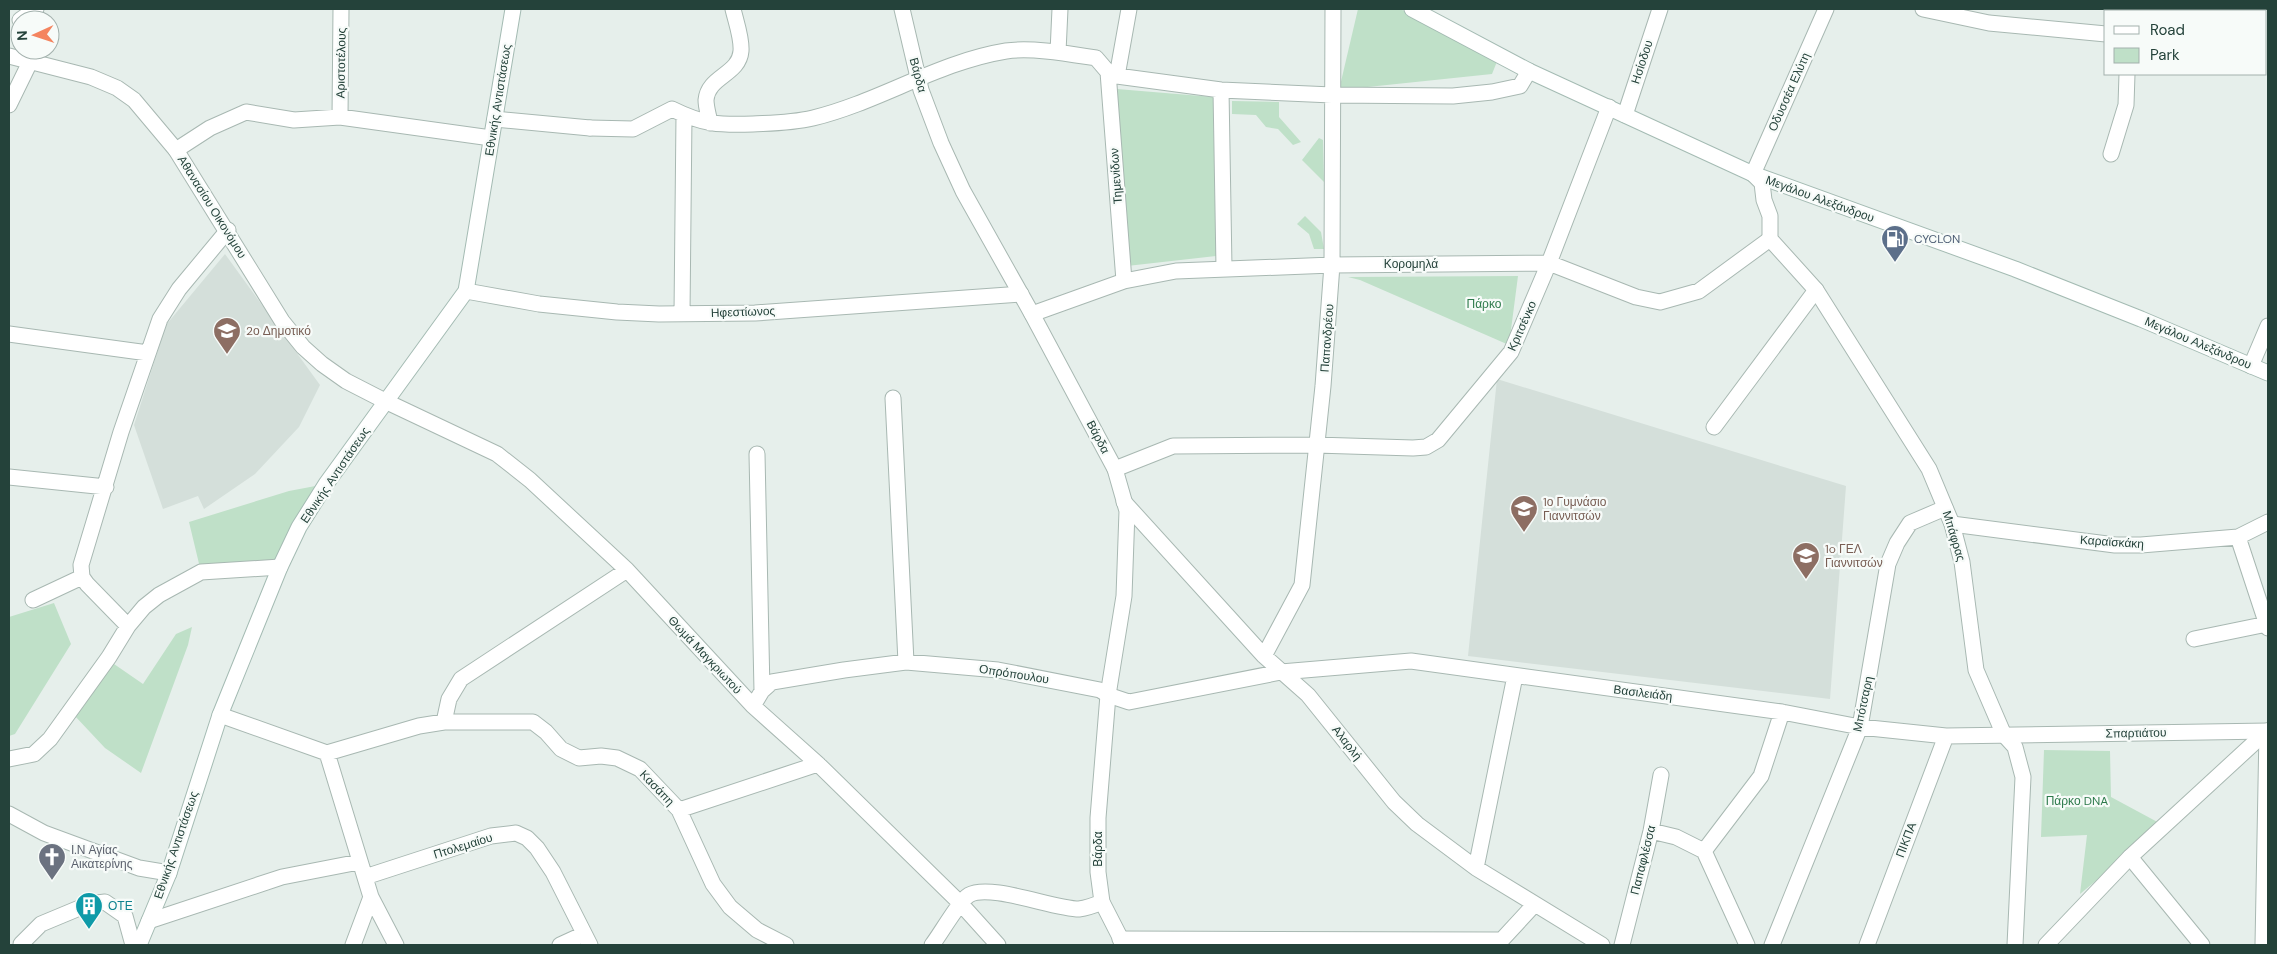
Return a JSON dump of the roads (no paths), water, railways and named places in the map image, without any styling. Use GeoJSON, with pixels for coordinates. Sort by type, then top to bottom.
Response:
{"type":"FeatureCollection","features":[{"type":"Feature","properties":{"kind":"street","name":"Αριστοτέλους"},"geometry":{"type":"LineString","coordinates":[[340,117],[341,9]]}},
{"type":"Feature","properties":{"kind":"street","name":"Εθνικής Αντιστάσεως"},"geometry":{"type":"LineString","coordinates":[[139,945],[169,873],[220,714],[280,567],[299,527],[326,484],[466,291],[513,9]]}},
{"type":"Feature","properties":{"kind":"street"},"geometry":{"type":"LineString","coordinates":[[710,124],[706,102],[707,94],[712,83],[735,67],[741,52],[733,9]]}},
{"type":"Feature","properties":{"kind":"street","name":"Βάρδα"},"geometry":{"type":"LineString","coordinates":[[902,9],[918,78],[941,143],[964,191],[1115,469],[1127,511],[1124,596],[1108,696],[1098,818],[1098,872],[1102,902],[1122,943]]}},
{"type":"Feature","properties":{"kind":"street"},"geometry":{"type":"LineString","coordinates":[[1058,52],[1060,9]]}},
{"type":"Feature","properties":{"kind":"street","name":"Τημενίδων"},"geometry":{"type":"LineString","coordinates":[[1124,281],[1113,74],[1129,9]]}},
{"type":"Feature","properties":{"kind":"street","name":"Παπανδρέου"},"geometry":{"type":"LineString","coordinates":[[1264,656],[1302,585],[1323,386],[1332,264],[1333,9]]}},
{"type":"Feature","properties":{"kind":"street","name":"Μεγάλου Αλεξάνδρου"},"geometry":{"type":"LineString","coordinates":[[1412,9],[1529,71],[1753,174],[2015,269],[2141,319],[2268,373]]}},
{"type":"Feature","properties":{"kind":"street","name":"Ησίοδου"},"geometry":{"type":"LineString","coordinates":[[1625,115],[1660,9]]}},
{"type":"Feature","properties":{"kind":"street","name":"Οδυσσέα Ελύτη"},"geometry":{"type":"LineString","coordinates":[[1753,174],[1826,9]]}},
{"type":"Feature","properties":{"kind":"street"},"geometry":{"type":"LineString","coordinates":[[1923,9],[1989,24],[2104,34]]}},
{"type":"Feature","properties":{"kind":"street"},"geometry":{"type":"LineString","coordinates":[[494,119],[590,128],[634,129],[672,109],[710,124],[727,126],[777,124],[813,118],[954,64],[1007,51],[1058,52],[1096,58],[1113,74],[1221,90],[1332,95],[1453,96],[1473,94],[1520,86],[1529,71]]}},
{"type":"Feature","properties":{"kind":"street","name":"Αθανασίου Οικονόμου"},"geometry":{"type":"LineString","coordinates":[[9,56],[91,77],[117,88],[134,100],[176,150],[228,230],[282,320],[303,347],[322,364],[346,381],[386,402]]}},
{"type":"Feature","properties":{"kind":"street"},"geometry":{"type":"LineString","coordinates":[[9,105],[30,62]]}},
{"type":"Feature","properties":{"kind":"street"},"geometry":{"type":"LineString","coordinates":[[2111,154],[2126,105],[2127,75]]}},
{"type":"Feature","properties":{"kind":"street"},"geometry":{"type":"LineString","coordinates":[[1221,90],[1224,268]]}},
{"type":"Feature","properties":{"kind":"street","name":"Κριτσένκο"},"geometry":{"type":"LineString","coordinates":[[1115,469],[1173,446],[1413,448],[1426,447],[1438,440],[1511,352],[1549,263],[1609,107]]}},
{"type":"Feature","properties":{"kind":"street"},"geometry":{"type":"LineString","coordinates":[[176,150],[210,128],[246,112],[294,120],[340,117],[492,138]]}},
{"type":"Feature","properties":{"kind":"street"},"geometry":{"type":"LineString","coordinates":[[682,314],[684,115]]}},
{"type":"Feature","properties":{"kind":"street"},"geometry":{"type":"LineString","coordinates":[[1753,174],[1762,183],[1764,200],[1770,216],[1770,239]]}},
{"type":"Feature","properties":{"kind":"street"},"geometry":{"type":"LineString","coordinates":[[128,626],[82,577],[81,565],[106,488],[121,432],[160,319],[179,289],[228,230]]}},
{"type":"Feature","properties":{"kind":"street","name":"Κορομηλά"},"geometry":{"type":"LineString","coordinates":[[1032,314],[1124,281],[1176,271],[1332,264],[1549,263],[1636,297],[1660,302],[1699,291],[1770,239]]}},
{"type":"Feature","properties":{"kind":"street","name":"Μπάφρας"},"geometry":{"type":"LineString","coordinates":[[1770,239],[1816,290],[1929,469],[1952,524],[1962,562],[1976,670],[2004,735],[2015,747],[2023,777],[2015,945]]}},
{"type":"Feature","properties":{"kind":"street"},"geometry":{"type":"LineString","coordinates":[[1714,427],[1816,290]]}},
{"type":"Feature","properties":{"kind":"street","name":"Ηφεστίωνος"},"geometry":{"type":"LineString","coordinates":[[466,291],[539,304],[607,311],[682,314],[755,313],[1021,294]]}},
{"type":"Feature","properties":{"kind":"street"},"geometry":{"type":"LineString","coordinates":[[2251,366],[2268,326]]}},
{"type":"Feature","properties":{"kind":"street"},"geometry":{"type":"LineString","coordinates":[[9,334],[148,353]]}},
{"type":"Feature","properties":{"kind":"street"},"geometry":{"type":"LineString","coordinates":[[894,398],[906,662]]}},
{"type":"Feature","properties":{"kind":"street","name":"Θωμά Μαγκριωτού"},"geometry":{"type":"LineString","coordinates":[[386,402],[497,454],[530,480],[626,570],[753,706],[818,764],[961,904],[998,945]]}},
{"type":"Feature","properties":{"kind":"street"},"geometry":{"type":"LineString","coordinates":[[753,706],[762,691],[757,454]]}},
{"type":"Feature","properties":{"kind":"street"},"geometry":{"type":"LineString","coordinates":[[9,477],[106,488]]}},
{"type":"Feature","properties":{"kind":"street","name":"Αλαρλή"},"geometry":{"type":"LineString","coordinates":[[1124,502],[1264,656],[1308,695],[1394,802],[1417,824],[1476,868],[1602,945]]}},
{"type":"Feature","properties":{"kind":"street","name":"Μπότσαρη"},"geometry":{"type":"LineString","coordinates":[[1772,945],[1860,727],[1888,564],[1897,543],[1910,523],[1945,508]]}},
{"type":"Feature","properties":{"kind":"street","name":"Καραϊσκάκη"},"geometry":{"type":"LineString","coordinates":[[1952,524],[2115,545],[2141,545],[2238,537],[2268,522]]}},
{"type":"Feature","properties":{"kind":"street"},"geometry":{"type":"LineString","coordinates":[[2194,639],[2268,626],[2238,537]]}},
{"type":"Feature","properties":{"kind":"street"},"geometry":{"type":"LineString","coordinates":[[9,759],[34,754],[50,739],[109,657],[128,626],[144,607],[159,595],[200,572],[280,567]]}},
{"type":"Feature","properties":{"kind":"street"},"geometry":{"type":"LineString","coordinates":[[444,722],[449,699],[461,679],[626,570]]}},
{"type":"Feature","properties":{"kind":"street"},"geometry":{"type":"LineString","coordinates":[[33,600],[82,577]]}},
{"type":"Feature","properties":{"kind":"street","name":"Βασιλειάδη"},"geometry":{"type":"LineString","coordinates":[[1281,672],[1411,661],[1782,712],[1860,727],[1946,736],[2004,735]]}},
{"type":"Feature","properties":{"kind":"street","name":"Οπρόπουλου"},"geometry":{"type":"LineString","coordinates":[[762,691],[772,682],[906,662],[998,670],[1100,690],[1108,696],[1129,702],[1281,672]]}},
{"type":"Feature","properties":{"kind":"street"},"geometry":{"type":"LineString","coordinates":[[1476,868],[1515,676]]}},
{"type":"Feature","properties":{"kind":"street"},"geometry":{"type":"LineString","coordinates":[[1704,851],[1761,776],[1782,712]]}},
{"type":"Feature","properties":{"kind":"street"},"geometry":{"type":"LineString","coordinates":[[220,714],[327,753],[371,896],[396,945]]}},
{"type":"Feature","properties":{"kind":"street","name":"Κασάπη"},"geometry":{"type":"LineString","coordinates":[[327,753],[419,726],[444,722],[533,722],[546,732],[561,749],[579,758],[601,756],[617,758],[633,764],[648,776],[679,810],[713,884],[730,907],[757,930],[786,945]]}},
{"type":"Feature","properties":{"kind":"street"},"geometry":{"type":"LineString","coordinates":[[2263,945],[2267,855],[2268,731]]}},
{"type":"Feature","properties":{"kind":"street"},"geometry":{"type":"LineString","coordinates":[[2046,945],[2130,857],[2268,731]]}},
{"type":"Feature","properties":{"kind":"street","name":"Σπαρτιάτου"},"geometry":{"type":"LineString","coordinates":[[2004,735],[2268,731]]}},
{"type":"Feature","properties":{"kind":"street","name":"ΠΙΚΠΑ"},"geometry":{"type":"LineString","coordinates":[[1866,945],[1946,736]]}},
{"type":"Feature","properties":{"kind":"street"},"geometry":{"type":"LineString","coordinates":[[679,810],[818,764]]}},
{"type":"Feature","properties":{"kind":"street","name":"Παπαφλέσσα"},"geometry":{"type":"LineString","coordinates":[[1622,945],[1651,831],[1661,774]]}},
{"type":"Feature","properties":{"kind":"street"},"geometry":{"type":"LineString","coordinates":[[9,814],[44,833],[139,868],[169,873]]}},
{"type":"Feature","properties":{"kind":"street"},"geometry":{"type":"LineString","coordinates":[[1651,831],[1676,837],[1704,851],[1747,945]]}},
{"type":"Feature","properties":{"kind":"street","name":"Πτολεμαίου"},"geometry":{"type":"LineString","coordinates":[[365,877],[492,836],[516,833],[527,838],[537,848],[554,872],[587,939]]}},
{"type":"Feature","properties":{"kind":"street"},"geometry":{"type":"LineString","coordinates":[[2130,857],[2202,945]]}},
{"type":"Feature","properties":{"kind":"street"},"geometry":{"type":"LineString","coordinates":[[149,921],[282,877],[359,862]]}},
{"type":"Feature","properties":{"kind":"street"},"geometry":{"type":"LineString","coordinates":[[932,945],[968,896],[986,893],[1079,909],[1102,902]]}},
{"type":"Feature","properties":{"kind":"street"},"geometry":{"type":"LineString","coordinates":[[353,945],[371,896]]}},
{"type":"Feature","properties":{"kind":"street"},"geometry":{"type":"LineString","coordinates":[[21,944],[41,924],[89,904],[105,902],[125,916],[133,945]]}},
{"type":"Feature","properties":{"kind":"street"},"geometry":{"type":"LineString","coordinates":[[1122,943],[1498,943],[1534,905]]}},
{"type":"Feature","properties":{"kind":"street"},"geometry":{"type":"LineString","coordinates":[[560,945],[587,939]]}},
{"type":"Feature","properties":{"kind":"place","name":"CYCLON"},"geometry":{"type":"Point","coordinates":[1895,263]}},
{"type":"Feature","properties":{"kind":"place","name":"2ο Δημοτικό"},"geometry":{"type":"Point","coordinates":[227,355]}},
{"type":"Feature","properties":{"kind":"place","name":"1ο Γυμνάσιο Γιαννιτσών"},"geometry":{"type":"Point","coordinates":[1524,533]}},
{"type":"Feature","properties":{"kind":"place","name":"1o ΓΕΛ Γιαννιτσών"},"geometry":{"type":"Point","coordinates":[1806,580]}},
{"type":"Feature","properties":{"kind":"place","name":"Ι.Ν Αγίας Αικατερίνης"},"geometry":{"type":"Point","coordinates":[52,881]}},
{"type":"Feature","properties":{"kind":"place","name":"ΟΤΕ"},"geometry":{"type":"Point","coordinates":[89,930]}},
{"type":"Feature","properties":{"kind":"park label","name":"Πάρκο"},"geometry":{"type":"Point","coordinates":[1484,304]}},
{"type":"Feature","properties":{"kind":"park label","name":"Πάρκο DNA"},"geometry":{"type":"Point","coordinates":[2077,801]}}]}
